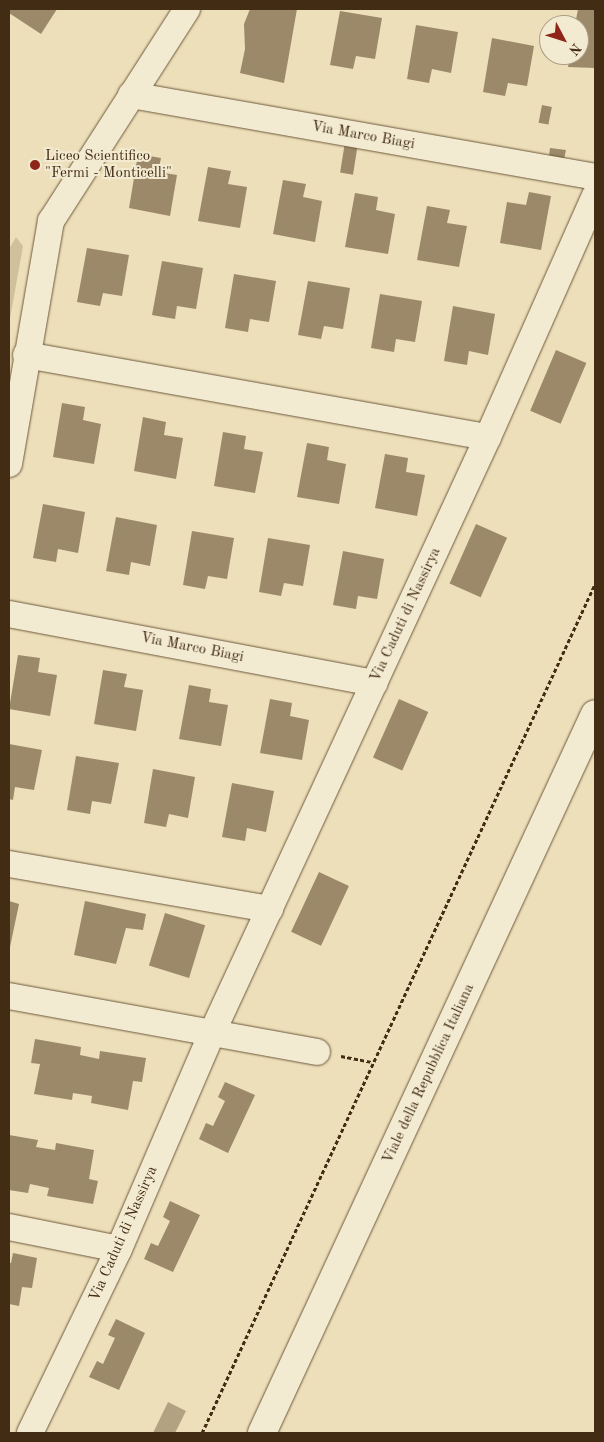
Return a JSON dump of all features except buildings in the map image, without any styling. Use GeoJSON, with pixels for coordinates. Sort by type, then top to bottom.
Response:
{"type":"FeatureCollection","features":[{"type":"Feature","properties":{"kind":"street"},"geometry":{"type":"LineString","coordinates":[[9,464],[26,355],[52,221],[130,95],[187,9]]}},
{"type":"Feature","properties":{"kind":"street","name":"Via Marco Biagi"},"geometry":{"type":"LineString","coordinates":[[130,95],[595,176]]}},
{"type":"Feature","properties":{"kind":"street","name":"Via Caduti di Nassirya"},"geometry":{"type":"LineString","coordinates":[[30,1433],[119,1248],[212,1033],[488,437],[595,196]]}},
{"type":"Feature","properties":{"kind":"street"},"geometry":{"type":"LineString","coordinates":[[26,355],[488,437]]}},
{"type":"Feature","properties":{"kind":"street","name":"Via Marco Biagi"},"geometry":{"type":"LineString","coordinates":[[9,614],[375,682]]}},
{"type":"Feature","properties":{"kind":"street","name":"Viale della Repubblica Italiana"},"geometry":{"type":"LineString","coordinates":[[262,1433],[595,714]]}},
{"type":"Feature","properties":{"kind":"street"},"geometry":{"type":"LineString","coordinates":[[9,864],[270,909]]}},
{"type":"Feature","properties":{"kind":"street"},"geometry":{"type":"LineString","coordinates":[[9,996],[317,1052]]}},
{"type":"Feature","properties":{"kind":"street"},"geometry":{"type":"LineString","coordinates":[[9,1228],[119,1248]]}},
{"type":"Feature","properties":{"kind":"path"},"geometry":{"type":"LineString","coordinates":[[202,1433],[372,1062],[595,584]]}},
{"type":"Feature","properties":{"kind":"path"},"geometry":{"type":"LineString","coordinates":[[317,1052],[372,1062]]}},
{"type":"Feature","properties":{"kind":"shaded area"},"geometry":{"type":"Polygon","coordinates":[[[16,237],[23,246],[9,324],[9,249],[16,237]]]}},
{"type":"Feature","properties":{"kind":"shaded area"},"geometry":{"type":"Polygon","coordinates":[[[168,1402],[186,1411],[175,1433],[153,1433],[168,1402]]]}},
{"type":"Feature","properties":{"kind":"place","name":"Liceo Scientifico \"Fermi - Monticelli\""},"geometry":{"type":"Point","coordinates":[35,165]}}]}
